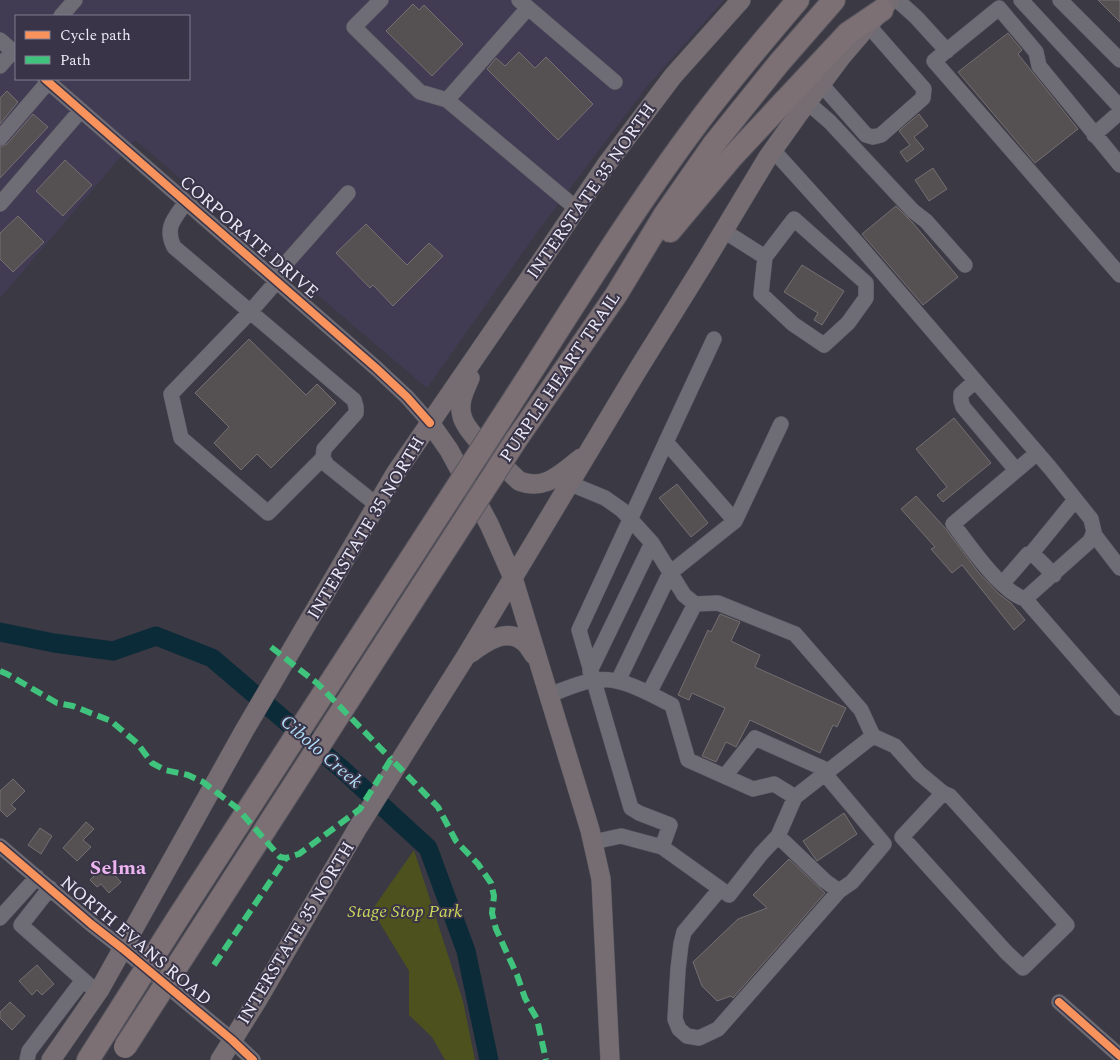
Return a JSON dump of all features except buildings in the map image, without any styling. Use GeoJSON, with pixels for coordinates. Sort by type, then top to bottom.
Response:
{"type":"FeatureCollection","features":[{"type":"Feature","properties":{"kind":"highway","name":"PURPLE HEART TRAIL"},"geometry":{"type":"LineString","coordinates":[[88,1060],[602,262],[666,168],[725,88],[798,0]]}},
{"type":"Feature","properties":{"kind":"highway","name":"PURPLE HEART TRAIL"},"geometry":{"type":"LineString","coordinates":[[121,1054],[516,440],[616,295],[665,214],[713,146],[779,63],[834,0]]}},
{"type":"Feature","properties":{"kind":"highway"},"geometry":{"type":"LineString","coordinates":[[616,295],[732,157],[780,105],[848,33],[884,9]]}},
{"type":"Feature","properties":{"kind":"main road","name":"INTERSTATE 35 NORTH"},"geometry":{"type":"LineString","coordinates":[[51,1060],[98,993],[244,731],[395,474],[606,165],[673,76],[738,1]]}},
{"type":"Feature","properties":{"kind":"main road","name":"INTERSTATE 35 NORTH"},"geometry":{"type":"LineString","coordinates":[[220,1060],[257,1001],[357,830],[466,656],[571,484],[637,371],[773,150],[842,56],[884,9]]}},
{"type":"Feature","properties":{"kind":"main road"},"geometry":{"type":"LineString","coordinates":[[491,334],[462,397],[462,415],[468,429],[519,481],[530,485],[546,483],[559,476],[591,450]]}},
{"type":"Feature","properties":{"kind":"main road"},"geometry":{"type":"LineString","coordinates":[[430,423],[449,450],[489,524],[513,578],[593,842],[601,879],[610,1060]]}},
{"type":"Feature","properties":{"kind":"main road"},"geometry":{"type":"LineString","coordinates":[[466,656],[485,642],[498,636],[511,636],[523,641],[539,661]]}},
{"type":"Feature","properties":{"kind":"street"},"geometry":{"type":"LineString","coordinates":[[62,15],[76,0]]}},
{"type":"Feature","properties":{"kind":"street"},"geometry":{"type":"LineString","coordinates":[[381,0],[354,27],[420,92],[447,100],[577,209]]}},
{"type":"Feature","properties":{"kind":"street"},"geometry":{"type":"LineString","coordinates":[[1021,0],[1120,108]]}},
{"type":"Feature","properties":{"kind":"street"},"geometry":{"type":"LineString","coordinates":[[1060,0],[1120,60]]}},
{"type":"Feature","properties":{"kind":"street"},"geometry":{"type":"LineString","coordinates":[[447,100],[523,4],[615,82]]}},
{"type":"Feature","properties":{"kind":"street"},"geometry":{"type":"LineString","coordinates":[[1118,269],[934,61],[1003,4],[1036,52],[1039,66],[1120,165]]}},
{"type":"Feature","properties":{"kind":"street"},"geometry":{"type":"LineString","coordinates":[[884,9],[916,17],[947,51]]}},
{"type":"Feature","properties":{"kind":"street"},"geometry":{"type":"LineString","coordinates":[[821,84],[866,135],[873,137],[881,136],[923,98],[924,89],[884,9]]}},
{"type":"Feature","properties":{"kind":"street"},"geometry":{"type":"LineString","coordinates":[[0,40],[15,52],[0,66]]}},
{"type":"Feature","properties":{"kind":"street"},"geometry":{"type":"LineString","coordinates":[[0,138],[47,80]]}},
{"type":"Feature","properties":{"kind":"street","name":"CORPORATE DRIVE"},"geometry":{"type":"LineString","coordinates":[[47,80],[376,368],[407,397],[430,423]]}},
{"type":"Feature","properties":{"kind":"street"},"geometry":{"type":"LineString","coordinates":[[807,102],[830,122],[913,211],[926,221],[965,265]]}},
{"type":"Feature","properties":{"kind":"street"},"geometry":{"type":"LineString","coordinates":[[0,204],[81,110]]}},
{"type":"Feature","properties":{"kind":"street"},"geometry":{"type":"LineString","coordinates":[[1094,135],[1120,112]]}},
{"type":"Feature","properties":{"kind":"street"},"geometry":{"type":"LineString","coordinates":[[773,150],[841,225],[1037,453],[1091,519],[1093,533],[1090,542],[1025,599]]}},
{"type":"Feature","properties":{"kind":"street"},"geometry":{"type":"LineString","coordinates":[[324,458],[268,513],[181,438],[172,394],[250,312],[348,193]]}},
{"type":"Feature","properties":{"kind":"street"},"geometry":{"type":"LineString","coordinates":[[186,202],[170,225],[170,239],[174,247],[354,400],[356,413],[324,449],[324,458],[327,465],[377,505]]}},
{"type":"Feature","properties":{"kind":"street"},"geometry":{"type":"LineString","coordinates":[[794,219],[866,283],[866,298],[848,323],[824,345],[793,324],[761,294],[765,257],[794,219]]}},
{"type":"Feature","properties":{"kind":"street"},"geometry":{"type":"LineString","coordinates":[[724,231],[765,257]]}},
{"type":"Feature","properties":{"kind":"street"},"geometry":{"type":"LineString","coordinates":[[662,847],[670,825],[631,808],[579,630],[714,338]]}},
{"type":"Feature","properties":{"kind":"street"},"geometry":{"type":"LineString","coordinates":[[974,381],[961,394],[963,407],[1016,470]]}},
{"type":"Feature","properties":{"kind":"street"},"geometry":{"type":"LineString","coordinates":[[618,680],[670,573],[735,521],[781,424]]}},
{"type":"Feature","properties":{"kind":"street"},"geometry":{"type":"LineString","coordinates":[[666,442],[735,521]]}},
{"type":"Feature","properties":{"kind":"street"},"geometry":{"type":"LineString","coordinates":[[1037,453],[953,524],[995,576],[1018,597],[1025,599],[1120,708]]}},
{"type":"Feature","properties":{"kind":"street"},"geometry":{"type":"LineString","coordinates":[[571,484],[605,498],[622,510],[652,543],[684,595],[695,604],[718,603],[795,634],[861,710],[873,736],[895,746],[919,773],[943,793],[950,796],[1067,924],[1024,968],[1006,952],[902,837]]}},
{"type":"Feature","properties":{"kind":"street"},"geometry":{"type":"LineString","coordinates":[[1003,583],[1026,556],[1031,554],[1075,500]]}},
{"type":"Feature","properties":{"kind":"street"},"geometry":{"type":"LineString","coordinates":[[1093,533],[1120,568]]}},
{"type":"Feature","properties":{"kind":"street"},"geometry":{"type":"LineString","coordinates":[[591,675],[652,543]]}},
{"type":"Feature","properties":{"kind":"street"},"geometry":{"type":"LineString","coordinates":[[1031,554],[1054,574]]}},
{"type":"Feature","properties":{"kind":"street"},"geometry":{"type":"LineString","coordinates":[[649,693],[695,604]]}},
{"type":"Feature","properties":{"kind":"street"},"geometry":{"type":"LineString","coordinates":[[549,695],[591,675],[618,680],[672,705],[688,760],[753,789],[774,784],[796,797]]}},
{"type":"Feature","properties":{"kind":"street"},"geometry":{"type":"LineString","coordinates":[[593,842],[621,836],[662,847],[729,895],[761,854],[778,836],[796,797],[873,736]]}},
{"type":"Feature","properties":{"kind":"street"},"geometry":{"type":"LineString","coordinates":[[725,776],[755,738],[827,772],[884,844]]}},
{"type":"Feature","properties":{"kind":"street"},"geometry":{"type":"LineString","coordinates":[[720,889],[684,932],[681,944],[675,1019],[679,1029],[687,1036],[700,1038],[718,1029],[839,891],[852,882],[884,844],[902,837],[943,793]]}},
{"type":"Feature","properties":{"kind":"street"},"geometry":{"type":"LineString","coordinates":[[778,836],[825,881],[839,891]]}},
{"type":"Feature","properties":{"kind":"street","name":"NORTH EVANS ROAD"},"geometry":{"type":"LineString","coordinates":[[0,846],[232,1040],[253,1060]]}},
{"type":"Feature","properties":{"kind":"street"},"geometry":{"type":"LineString","coordinates":[[3,909],[37,877]]}},
{"type":"Feature","properties":{"kind":"street"},"geometry":{"type":"LineString","coordinates":[[50,888],[21,926],[98,993]]}},
{"type":"Feature","properties":{"kind":"street"},"geometry":{"type":"LineString","coordinates":[[27,1060],[29,1051],[83,980]]}},
{"type":"Feature","properties":{"kind":"street"},"geometry":{"type":"LineString","coordinates":[[1058,1002],[1120,1056]]}},
{"type":"Feature","properties":{"kind":"street"},"geometry":{"type":"LineString","coordinates":[[52,1021],[72,1030]]}},
{"type":"Feature","properties":{"kind":"shaded area"},"geometry":{"type":"Polygon","coordinates":[[[0,0],[724,0],[649,84],[538,231],[427,388],[135,140],[2,296],[0,295],[0,0]]]}},
{"type":"Feature","properties":{"kind":"green space","name":"Stage Stop Park"},"geometry":{"type":"Polygon","coordinates":[[[414,850],[463,1001],[475,1060],[445,1060],[432,1037],[409,1015],[409,971],[372,910],[414,850]]]}},
{"type":"Feature","properties":{"kind":"waterway","name":"Cibolo Creek"},"geometry":{"type":"LineString","coordinates":[[0,632],[54,643],[113,651],[156,636],[212,658],[343,770],[428,848],[466,951],[489,1060]]}},
{"type":"Feature","properties":{"kind":"marked path"},"geometry":{"type":"LineString","coordinates":[[271,647],[318,684],[391,759]]}},
{"type":"Feature","properties":{"kind":"marked path"},"geometry":{"type":"LineString","coordinates":[[0,671],[57,703],[73,706],[111,721],[137,743],[152,763],[165,770],[188,775],[203,782],[237,808],[280,857],[286,858],[299,854],[360,809],[391,759],[438,807],[456,841],[478,864],[491,883],[494,896],[492,913],[496,929],[517,975],[525,998],[537,1019],[546,1060]]}},
{"type":"Feature","properties":{"kind":"marked path"},"geometry":{"type":"LineString","coordinates":[[214,965],[286,858]]}},
{"type":"Feature","properties":{"kind":"cycle path"},"geometry":{"type":"LineString","coordinates":[[46,80],[376,368],[407,397],[430,423]]}},
{"type":"Feature","properties":{"kind":"cycle path"},"geometry":{"type":"LineString","coordinates":[[0,846],[232,1040],[253,1060]]}},
{"type":"Feature","properties":{"kind":"cycle path"},"geometry":{"type":"LineString","coordinates":[[1059,1002],[1120,1056]]}},
{"type":"Feature","properties":{"kind":"district","name":"Selma"},"geometry":{"type":"Point","coordinates":[118,868]}}]}
